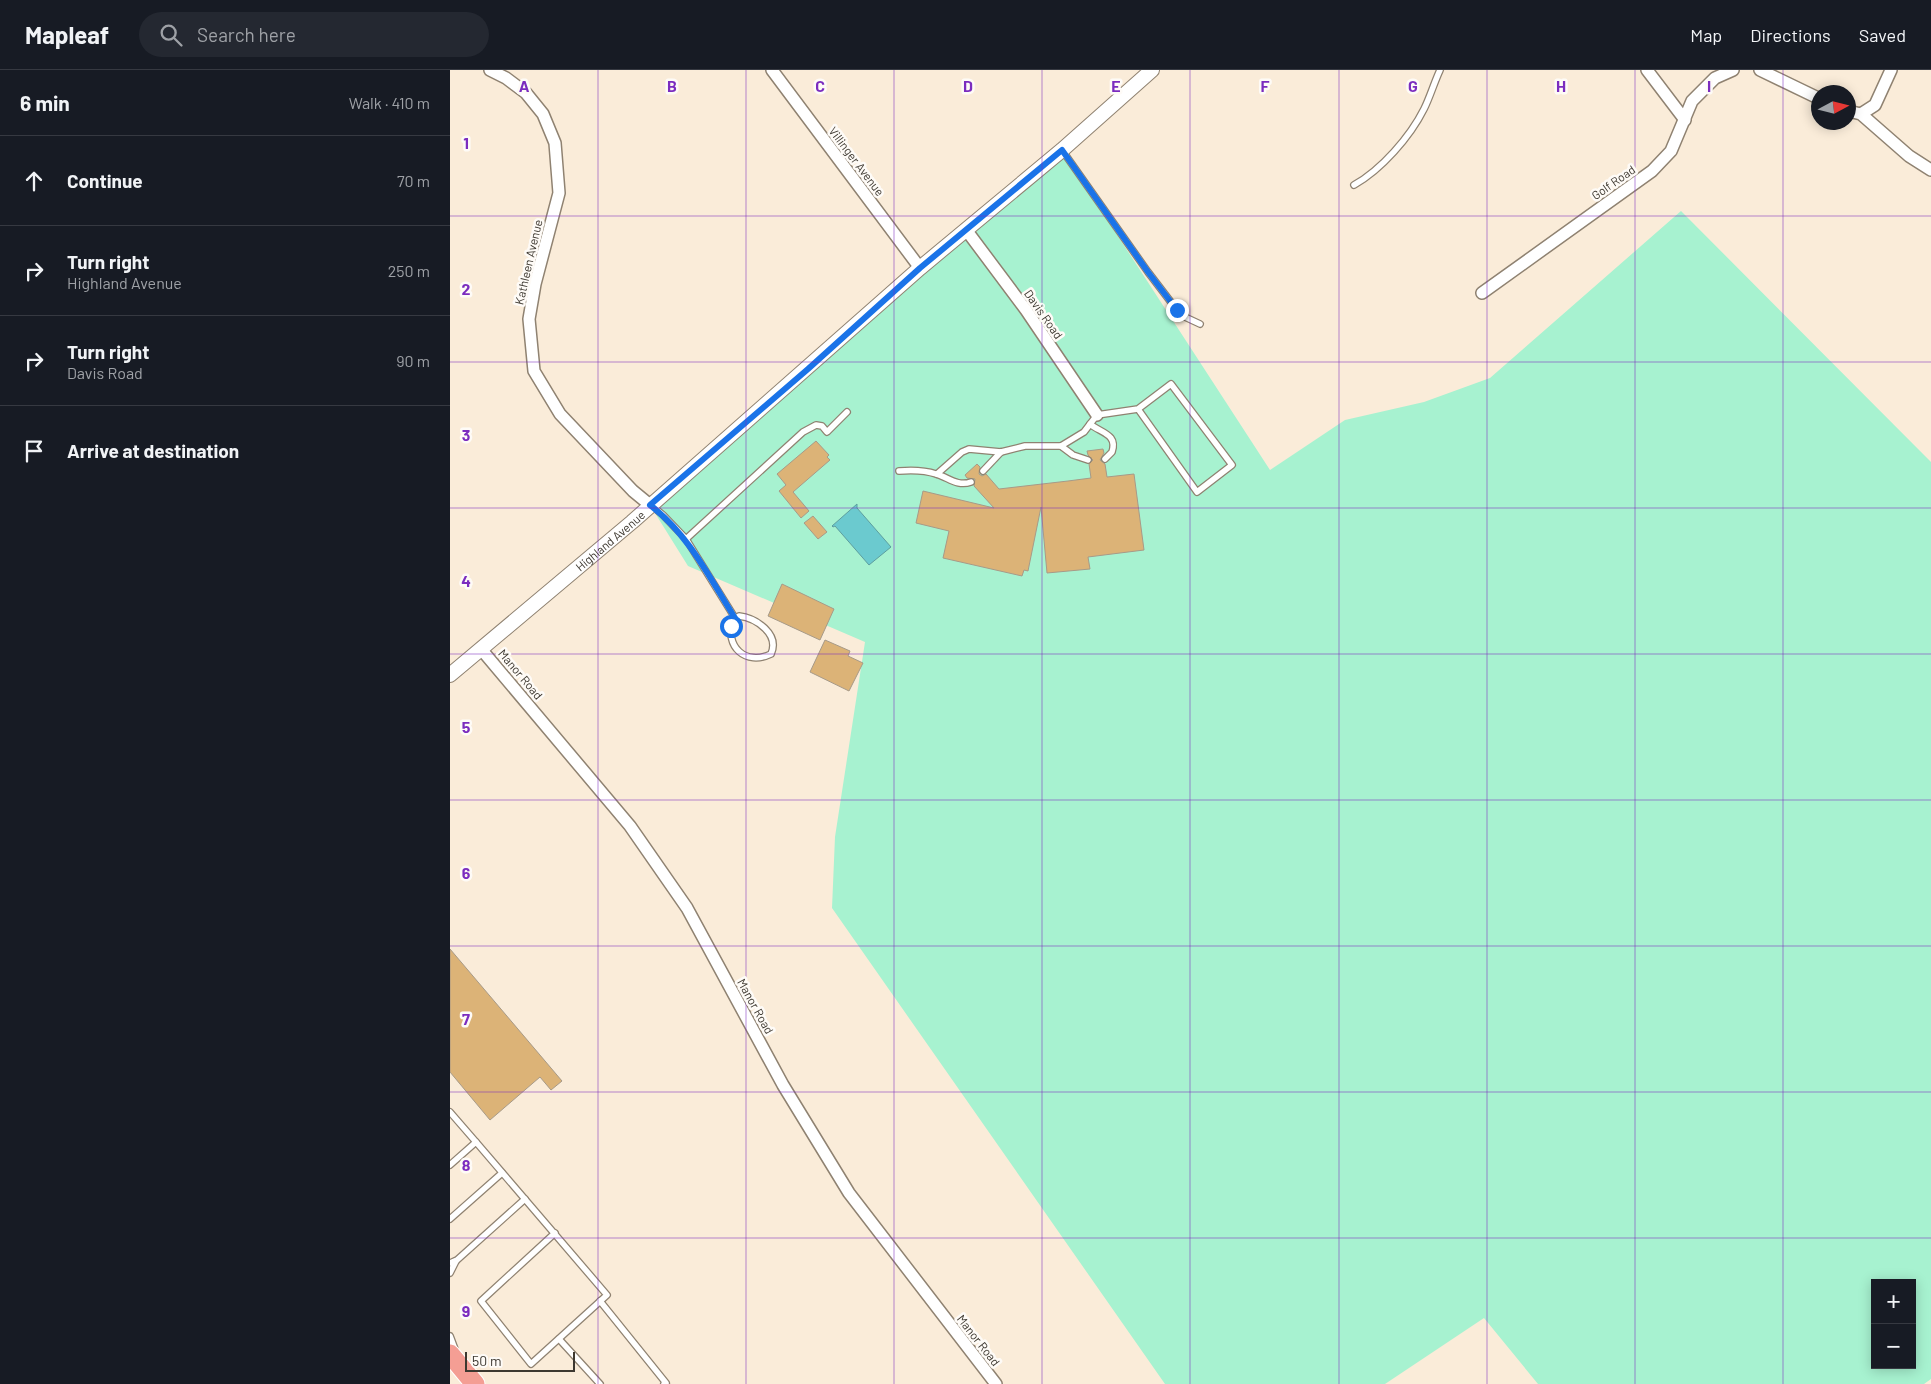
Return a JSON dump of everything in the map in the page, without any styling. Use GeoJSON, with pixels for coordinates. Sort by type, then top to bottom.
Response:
{"type":"FeatureCollection","features":[{"type":"Feature","properties":{"kind":"highway"},"geometry":{"type":"LineString","coordinates":[[456,1361],[476,1384]]}},
{"type":"Feature","properties":{"kind":"street","name":"Kathleen Avenue"},"geometry":{"type":"LineString","coordinates":[[490,70],[506,78],[526,93],[543,114],[555,143],[559,193],[535,284],[529,319],[534,370],[560,414],[632,491],[650,505]]}},
{"type":"Feature","properties":{"kind":"street","name":"Highland Avenue"},"geometry":{"type":"LineString","coordinates":[[450,675],[808,369],[920,268],[1062,150],[1152,70]]}},
{"type":"Feature","properties":{"kind":"street"},"geometry":{"type":"LineString","coordinates":[[1647,70],[1685,120]]}},
{"type":"Feature","properties":{"kind":"street","name":"Golf Road"},"geometry":{"type":"LineString","coordinates":[[1482,293],[1652,171],[1671,151],[1692,101],[1715,78],[1733,70]]}},
{"type":"Feature","properties":{"kind":"street"},"geometry":{"type":"LineString","coordinates":[[1760,70],[1811,95]]}},
{"type":"Feature","properties":{"kind":"street"},"geometry":{"type":"LineString","coordinates":[[1861,114],[1875,105],[1891,70]]}},
{"type":"Feature","properties":{"kind":"street","name":"Villinger Avenue"},"geometry":{"type":"LineString","coordinates":[[777,72],[920,268]]}},
{"type":"Feature","properties":{"kind":"street"},"geometry":{"type":"LineString","coordinates":[[1856,113],[1861,114],[1909,156],[1931,170]]}},
{"type":"Feature","properties":{"kind":"street","name":"Davis Road"},"geometry":{"type":"LineString","coordinates":[[967,230],[1026,310],[1093,420]]}},
{"type":"Feature","properties":{"kind":"street","name":"Manor Road"},"geometry":{"type":"LineString","coordinates":[[481,649],[630,826],[687,908],[783,1085],[849,1193],[996,1384]]}},
{"type":"Feature","properties":{"kind":"lane"},"geometry":{"type":"LineString","coordinates":[[1354,185],[1366,178],[1381,165],[1412,128],[1424,110],[1440,70]]}},
{"type":"Feature","properties":{"kind":"lane"},"geometry":{"type":"LineString","coordinates":[[1062,150],[1148,272],[1176,308],[1185,316],[1200,324]]}},
{"type":"Feature","properties":{"kind":"lane"},"geometry":{"type":"LineString","coordinates":[[937,474],[962,452],[969,449],[1001,452],[1025,446],[1061,446],[1084,432],[1093,420],[1138,408],[1172,384],[1232,465],[1197,492],[1138,408]]}},
{"type":"Feature","properties":{"kind":"lane"},"geometry":{"type":"LineString","coordinates":[[686,539],[803,432],[818,425],[822,426],[827,432],[847,412]]}},
{"type":"Feature","properties":{"kind":"lane"},"geometry":{"type":"LineString","coordinates":[[1093,420],[1112,438],[1112,450],[1105,459]]}},
{"type":"Feature","properties":{"kind":"lane"},"geometry":{"type":"LineString","coordinates":[[1061,446],[1073,455],[1088,460]]}},
{"type":"Feature","properties":{"kind":"lane"},"geometry":{"type":"LineString","coordinates":[[984,471],[1001,452]]}},
{"type":"Feature","properties":{"kind":"lane"},"geometry":{"type":"LineString","coordinates":[[899,470],[915,470],[937,474],[958,483],[966,484],[971,482]]}},
{"type":"Feature","properties":{"kind":"lane"},"geometry":{"type":"LineString","coordinates":[[650,505],[663,515],[686,539],[735,618]]}},
{"type":"Feature","properties":{"kind":"lane"},"geometry":{"type":"LineString","coordinates":[[739,616],[746,617],[762,625],[770,638],[772,653],[755,659],[741,654],[735,647],[731,634],[731,624],[735,618],[739,616]]}},
{"type":"Feature","properties":{"kind":"lane"},"geometry":{"type":"LineString","coordinates":[[450,1112],[555,1233],[607,1295],[531,1364],[481,1301],[555,1233]]}},
{"type":"Feature","properties":{"kind":"lane"},"geometry":{"type":"LineString","coordinates":[[450,1165],[476,1142]]}},
{"type":"Feature","properties":{"kind":"lane"},"geometry":{"type":"LineString","coordinates":[[450,1219],[502,1173]]}},
{"type":"Feature","properties":{"kind":"lane"},"geometry":{"type":"LineString","coordinates":[[450,1272],[457,1260],[525,1199]]}},
{"type":"Feature","properties":{"kind":"lane"},"geometry":{"type":"LineString","coordinates":[[450,1263],[457,1260]]}},
{"type":"Feature","properties":{"kind":"lane"},"geometry":{"type":"LineString","coordinates":[[600,1301],[666,1382],[664,1384]]}},
{"type":"Feature","properties":{"kind":"lane"},"geometry":{"type":"LineString","coordinates":[[450,1336],[456,1361]]}},
{"type":"Feature","properties":{"kind":"lane"},"geometry":{"type":"LineString","coordinates":[[558,1339],[600,1384]]}},
{"type":"Feature","properties":{"kind":"green space"},"geometry":{"type":"Polygon","coordinates":[[[1062,150],[1270,470],[1345,420],[1424,402],[1490,378],[1681,211],[1931,462],[1931,1379],[1924,1384],[1538,1384],[1484,1318],[1385,1384],[1165,1384],[832,908],[835,837],[865,642],[688,566],[650,505],[1062,150]]]}},
{"type":"Feature","properties":{"kind":"water"},"geometry":{"type":"Polygon","coordinates":[[[857,504],[857,508],[891,547],[869,565],[835,526],[832,526],[857,504]]]}},
{"type":"Feature","properties":{"kind":"building"},"geometry":{"type":"Polygon","coordinates":[[[816,441],[829,455],[827,457],[830,460],[793,492],[809,511],[801,518],[779,491],[786,485],[777,474],[816,441]]]}},
{"type":"Feature","properties":{"kind":"building"},"geometry":{"type":"Polygon","coordinates":[[[1103,449],[1104,453],[1100,460],[1105,464],[1107,477],[1134,474],[1144,550],[1088,557],[1090,569],[1047,573],[1041,507],[1028,571],[1024,570],[1022,576],[943,558],[949,531],[916,523],[923,491],[994,508],[974,486],[975,479],[967,478],[965,475],[977,464],[980,467],[979,474],[982,476],[986,474],[999,489],[1068,481],[1091,478],[1089,464],[1093,460],[1087,451],[1103,449]]]}},
{"type":"Feature","properties":{"kind":"building"},"geometry":{"type":"Polygon","coordinates":[[[813,516],[827,532],[818,539],[804,523],[813,516]]]}},
{"type":"Feature","properties":{"kind":"building"},"geometry":{"type":"Polygon","coordinates":[[[782,584],[834,609],[820,640],[768,616],[782,584]]]}},
{"type":"Feature","properties":{"kind":"building"},"geometry":{"type":"Polygon","coordinates":[[[825,640],[850,651],[848,656],[863,663],[849,691],[810,672],[825,640]]]}},
{"type":"Feature","properties":{"kind":"building"},"geometry":{"type":"Polygon","coordinates":[[[450,949],[562,1081],[551,1090],[540,1077],[490,1120],[450,1072],[450,949]]]}},
{"type":"Feature","properties":{"kind":"route"},"geometry":{"type":"LineString","coordinates":[[731,626],[732,620],[735,618],[686,539],[663,515],[650,505],[808,369],[920,268],[1062,150],[1177,310]]}}]}
